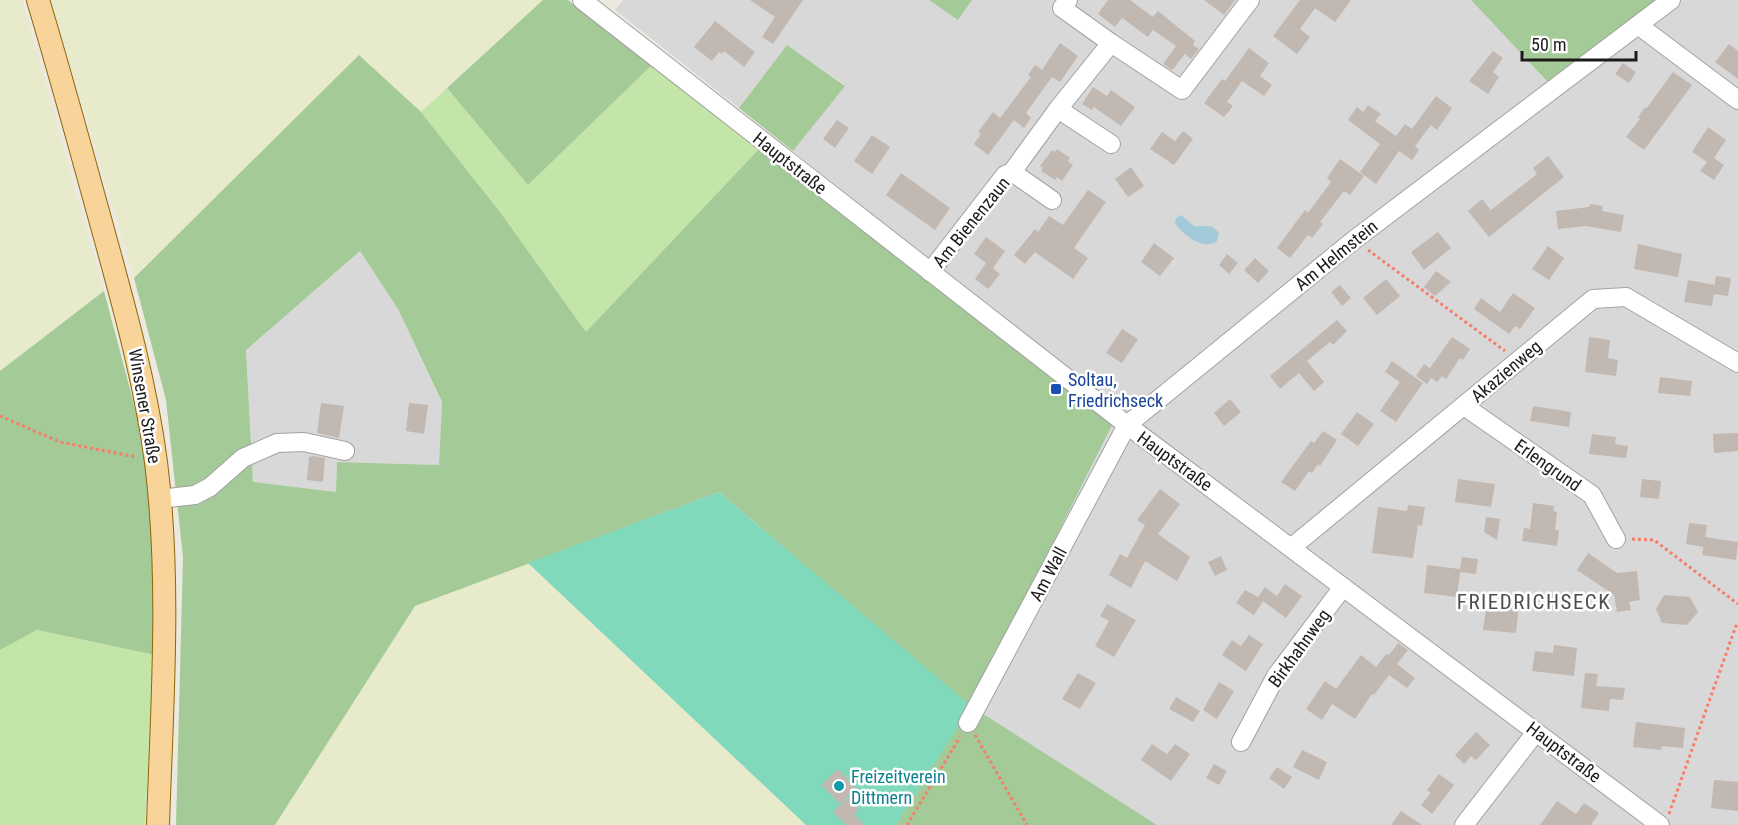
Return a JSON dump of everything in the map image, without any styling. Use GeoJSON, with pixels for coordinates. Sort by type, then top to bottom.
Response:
{"type":"FeatureCollection","features":[{"type":"Feature","properties":{"kind":"main road","name":"Winsener Straße"},"geometry":{"type":"LineString","coordinates":[[38,0],[127,316],[156,461],[163,552],[164,634],[158,825]]}},
{"type":"Feature","properties":{"kind":"street","name":"Hauptstraße"},"geometry":{"type":"LineString","coordinates":[[582,0],[1127,425],[1536,732],[1665,819]]}},
{"type":"Feature","properties":{"kind":"street"},"geometry":{"type":"LineString","coordinates":[[1060,2],[1111,43],[1182,90],[1250,0]]}},
{"type":"Feature","properties":{"kind":"street","name":"Am Helmstein"},"geometry":{"type":"LineString","coordinates":[[1127,425],[1354,240],[1671,0]]}},
{"type":"Feature","properties":{"kind":"street"},"geometry":{"type":"LineString","coordinates":[[1638,25],[1738,100]]}},
{"type":"Feature","properties":{"kind":"street","name":"Am Bienenzaun"},"geometry":{"type":"LineString","coordinates":[[930,272],[1005,175],[1012,172],[1058,109],[1111,43]]}},
{"type":"Feature","properties":{"kind":"street"},"geometry":{"type":"LineString","coordinates":[[1058,109],[1111,144]]}},
{"type":"Feature","properties":{"kind":"street","name":"Am Bienenzaun"},"geometry":{"type":"LineString","coordinates":[[1012,172],[1052,200]]}},
{"type":"Feature","properties":{"kind":"street","name":"Akazienweg"},"geometry":{"type":"LineString","coordinates":[[1292,547],[1593,299],[1626,297],[1738,363]]}},
{"type":"Feature","properties":{"kind":"street","name":"Erlengrund"},"geometry":{"type":"LineString","coordinates":[[1464,406],[1592,495],[1616,539]]}},
{"type":"Feature","properties":{"kind":"street","name":"Am Wall"},"geometry":{"type":"LineString","coordinates":[[968,723],[1127,425]]}},
{"type":"Feature","properties":{"kind":"street"},"geometry":{"type":"LineString","coordinates":[[159,499],[195,495],[210,486],[243,458],[277,443],[304,442],[345,450]]}},
{"type":"Feature","properties":{"kind":"street","name":"Birkhahnweg"},"geometry":{"type":"LineString","coordinates":[[1241,742],[1276,676],[1343,587]]}},
{"type":"Feature","properties":{"kind":"street"},"geometry":{"type":"LineString","coordinates":[[1464,825],[1536,732]]}},
{"type":"Feature","properties":{"kind":"path"},"geometry":{"type":"LineString","coordinates":[[1354,240],[1518,361]]}},
{"type":"Feature","properties":{"kind":"path"},"geometry":{"type":"LineString","coordinates":[[0,417],[60,442],[156,461]]}},
{"type":"Feature","properties":{"kind":"path"},"geometry":{"type":"LineString","coordinates":[[1616,539],[1654,540],[1738,604]]}},
{"type":"Feature","properties":{"kind":"path"},"geometry":{"type":"LineString","coordinates":[[1665,819],[1738,623]]}},
{"type":"Feature","properties":{"kind":"path"},"geometry":{"type":"LineString","coordinates":[[907,825],[968,723],[1027,825]]}},
{"type":"Feature","properties":{"kind":"shaded area"},"geometry":{"type":"Polygon","coordinates":[[[623,0],[929,0],[958,20],[972,0],[1471,0],[1559,93],[1683,0],[1738,0],[1738,825],[1157,825],[971,706],[1117,408],[793,151],[845,85],[787,45],[739,108],[615,10],[623,0]]]}},
{"type":"Feature","properties":{"kind":"shaded area"},"geometry":{"type":"Polygon","coordinates":[[[360,251],[398,309],[442,403],[439,465],[337,462],[336,492],[253,482],[246,349],[360,251]]]}},
{"type":"Feature","properties":{"kind":"green space"},"geometry":{"type":"Polygon","coordinates":[[[0,0],[22,0],[104,291],[0,371],[0,0]]]}},
{"type":"Feature","properties":{"kind":"green space"},"geometry":{"type":"Polygon","coordinates":[[[51,0],[543,0],[421,112],[359,55],[134,278],[51,0]]]}},
{"type":"Feature","properties":{"kind":"green space"},"geometry":{"type":"Polygon","coordinates":[[[543,0],[568,0],[652,65],[528,185],[447,88],[543,0]]]}},
{"type":"Feature","properties":{"kind":"green space"},"geometry":{"type":"Polygon","coordinates":[[[929,0],[972,0],[958,20],[929,0]]]}},
{"type":"Feature","properties":{"kind":"green space"},"geometry":{"type":"Polygon","coordinates":[[[1471,0],[1657,0],[1548,82],[1471,0]]]}},
{"type":"Feature","properties":{"kind":"green space"},"geometry":{"type":"Polygon","coordinates":[[[787,45],[845,86],[793,151],[739,108],[787,45]]]}},
{"type":"Feature","properties":{"kind":"green space"},"geometry":{"type":"Polygon","coordinates":[[[359,55],[421,112],[500,212],[586,332],[759,149],[1112,425],[971,706],[1157,825],[896,825],[970,706],[719,492],[415,606],[275,825],[176,825],[183,557],[166,400],[134,278],[359,55]],[[360,251],[246,350],[253,482],[336,492],[337,462],[439,465],[442,402],[398,309],[360,251]]]}},
{"type":"Feature","properties":{"kind":"green space"},"geometry":{"type":"Polygon","coordinates":[[[652,65],[759,149],[586,332],[500,212],[421,112],[447,88],[528,185],[652,65]]]}},
{"type":"Feature","properties":{"kind":"green space"},"geometry":{"type":"Polygon","coordinates":[[[104,291],[136,412],[152,507],[155,655],[37,630],[0,650],[0,371],[104,291]]]}},
{"type":"Feature","properties":{"kind":"green space"},"geometry":{"type":"Polygon","coordinates":[[[719,492],[971,706],[896,825],[806,825],[528,563],[719,492]]]}},
{"type":"Feature","properties":{"kind":"green space"},"geometry":{"type":"Polygon","coordinates":[[[528,563],[806,825],[275,825],[415,606],[528,563]]]}},
{"type":"Feature","properties":{"kind":"green space"},"geometry":{"type":"Polygon","coordinates":[[[37,630],[155,655],[145,825],[0,825],[0,650],[37,630]]]}},
{"type":"Feature","properties":{"kind":"water"},"geometry":{"type":"Polygon","coordinates":[[[1181,215],[1194,226],[1213,228],[1219,233],[1217,241],[1206,244],[1188,237],[1175,223],[1176,218],[1181,215]]]}},
{"type":"Feature","properties":{"kind":"building"},"geometry":{"type":"Polygon","coordinates":[[[750,0],[803,0],[773,44],[762,37],[775,17],[750,0]]]}},
{"type":"Feature","properties":{"kind":"building"},"geometry":{"type":"Polygon","coordinates":[[[1108,0],[1130,0],[1153,17],[1158,11],[1195,41],[1193,45],[1199,49],[1191,59],[1185,54],[1172,70],[1163,64],[1176,46],[1153,30],[1148,37],[1122,18],[1115,27],[1098,14],[1108,0]]]}},
{"type":"Feature","properties":{"kind":"building"},"geometry":{"type":"Polygon","coordinates":[[[1204,0],[1235,0],[1224,15],[1204,0]]]}},
{"type":"Feature","properties":{"kind":"building"},"geometry":{"type":"Polygon","coordinates":[[[1300,0],[1351,0],[1335,22],[1315,8],[1300,29],[1310,37],[1297,54],[1273,36],[1300,0]]]}},
{"type":"Feature","properties":{"kind":"building"},"geometry":{"type":"Polygon","coordinates":[[[715,21],[755,52],[744,67],[724,51],[722,54],[719,52],[712,61],[694,47],[715,21]]]}},
{"type":"Feature","properties":{"kind":"building"},"geometry":{"type":"Polygon","coordinates":[[[1060,43],[1078,56],[1060,82],[1052,77],[1026,113],[1031,118],[1024,128],[1014,120],[988,155],[974,144],[981,134],[978,132],[993,112],[1000,118],[1031,77],[1028,75],[1035,65],[1042,70],[1060,43]]]}},
{"type":"Feature","properties":{"kind":"building"},"geometry":{"type":"Polygon","coordinates":[[[1729,44],[1738,51],[1738,79],[1715,62],[1729,44]]]}},
{"type":"Feature","properties":{"kind":"building"},"geometry":{"type":"Polygon","coordinates":[[[1249,48],[1269,63],[1260,76],[1272,85],[1264,96],[1242,81],[1227,102],[1233,106],[1224,117],[1204,103],[1222,79],[1225,81],[1249,48]]]}},
{"type":"Feature","properties":{"kind":"building"},"geometry":{"type":"Polygon","coordinates":[[[1493,51],[1503,58],[1493,72],[1499,77],[1488,94],[1469,81],[1493,51]]]}},
{"type":"Feature","properties":{"kind":"building"},"geometry":{"type":"Polygon","coordinates":[[[1623,63],[1636,72],[1629,83],[1615,74],[1623,63]]]}},
{"type":"Feature","properties":{"kind":"building"},"geometry":{"type":"Polygon","coordinates":[[[1673,72],[1692,85],[1644,150],[1626,137],[1640,119],[1638,117],[1645,107],[1646,109],[1673,72]]]}},
{"type":"Feature","properties":{"kind":"building"},"geometry":{"type":"Polygon","coordinates":[[[1093,87],[1107,96],[1111,90],[1135,107],[1121,126],[1094,107],[1092,110],[1082,104],[1093,87]]]}},
{"type":"Feature","properties":{"kind":"building"},"geometry":{"type":"Polygon","coordinates":[[[1436,96],[1452,108],[1437,130],[1431,125],[1415,146],[1419,150],[1412,160],[1399,151],[1376,184],[1360,172],[1380,144],[1348,120],[1357,107],[1363,112],[1368,105],[1381,114],[1375,121],[1396,136],[1405,124],[1412,129],[1436,96]]]}},
{"type":"Feature","properties":{"kind":"building"},"geometry":{"type":"Polygon","coordinates":[[[837,120],[849,128],[835,148],[823,139],[837,120]]]}},
{"type":"Feature","properties":{"kind":"building"},"geometry":{"type":"Polygon","coordinates":[[[1708,127],[1726,140],[1714,158],[1724,165],[1714,180],[1700,171],[1707,162],[1692,152],[1708,127]]]}},
{"type":"Feature","properties":{"kind":"building"},"geometry":{"type":"Polygon","coordinates":[[[1183,131],[1193,139],[1174,165],[1150,149],[1162,132],[1175,141],[1183,131]]]}},
{"type":"Feature","properties":{"kind":"building"},"geometry":{"type":"Polygon","coordinates":[[[872,135],[890,147],[872,174],[854,161],[872,135]]]}},
{"type":"Feature","properties":{"kind":"building"},"geometry":{"type":"Polygon","coordinates":[[[1057,149],[1070,158],[1068,161],[1073,165],[1062,181],[1057,177],[1055,180],[1041,171],[1043,168],[1040,166],[1052,150],[1055,152],[1057,149]]]}},
{"type":"Feature","properties":{"kind":"building"},"geometry":{"type":"Polygon","coordinates":[[[1548,156],[1564,177],[1489,237],[1468,211],[1482,199],[1491,210],[1537,174],[1533,168],[1548,156]]]}},
{"type":"Feature","properties":{"kind":"building"},"geometry":{"type":"Polygon","coordinates":[[[1340,159],[1364,176],[1350,195],[1344,191],[1320,222],[1323,224],[1312,238],[1308,235],[1290,258],[1277,248],[1305,210],[1308,213],[1331,182],[1327,178],[1340,159]]]}},
{"type":"Feature","properties":{"kind":"building"},"geometry":{"type":"Polygon","coordinates":[[[1131,167],[1144,186],[1128,197],[1115,179],[1131,167]]]}},
{"type":"Feature","properties":{"kind":"building"},"geometry":{"type":"Polygon","coordinates":[[[901,173],[950,208],[935,230],[886,195],[901,173]]]}},
{"type":"Feature","properties":{"kind":"building"},"geometry":{"type":"Polygon","coordinates":[[[1088,190],[1106,202],[1074,248],[1088,258],[1073,279],[1035,252],[1025,264],[1014,255],[1035,229],[1038,232],[1049,216],[1063,225],[1088,190]]]}},
{"type":"Feature","properties":{"kind":"building"},"geometry":{"type":"Polygon","coordinates":[[[1590,204],[1603,206],[1602,211],[1624,215],[1621,232],[1586,226],[1558,229],[1556,211],[1589,207],[1590,204]]]}},
{"type":"Feature","properties":{"kind":"building"},"geometry":{"type":"Polygon","coordinates":[[[1438,232],[1451,248],[1424,270],[1411,252],[1438,232]]]}},
{"type":"Feature","properties":{"kind":"building"},"geometry":{"type":"Polygon","coordinates":[[[986,237],[1005,251],[993,268],[1000,274],[988,289],[975,279],[986,263],[974,254],[986,237]]]}},
{"type":"Feature","properties":{"kind":"building"},"geometry":{"type":"Polygon","coordinates":[[[1154,243],[1174,258],[1160,276],[1141,262],[1154,243]]]}},
{"type":"Feature","properties":{"kind":"building"},"geometry":{"type":"Polygon","coordinates":[[[1638,244],[1682,254],[1678,277],[1634,269],[1638,244]]]}},
{"type":"Feature","properties":{"kind":"building"},"geometry":{"type":"Polygon","coordinates":[[[1548,246],[1564,258],[1549,280],[1532,269],[1548,246]]]}},
{"type":"Feature","properties":{"kind":"building"},"geometry":{"type":"Polygon","coordinates":[[[1227,254],[1238,263],[1229,274],[1219,265],[1227,254]]]}},
{"type":"Feature","properties":{"kind":"building"},"geometry":{"type":"Polygon","coordinates":[[[1255,258],[1269,271],[1258,283],[1244,270],[1255,258]]]}},
{"type":"Feature","properties":{"kind":"building"},"geometry":{"type":"Polygon","coordinates":[[[1436,271],[1451,282],[1435,296],[1424,287],[1436,271]]]}},
{"type":"Feature","properties":{"kind":"building"},"geometry":{"type":"Polygon","coordinates":[[[1716,276],[1731,278],[1728,296],[1713,294],[1716,276]]]}},
{"type":"Feature","properties":{"kind":"building"},"geometry":{"type":"Polygon","coordinates":[[[1386,279],[1400,296],[1377,315],[1363,298],[1386,279]]]}},
{"type":"Feature","properties":{"kind":"building"},"geometry":{"type":"Polygon","coordinates":[[[1688,280],[1715,285],[1712,306],[1684,302],[1688,280]]]}},
{"type":"Feature","properties":{"kind":"building"},"geometry":{"type":"Polygon","coordinates":[[[1340,285],[1351,298],[1342,306],[1331,292],[1340,285]]]}},
{"type":"Feature","properties":{"kind":"building"},"geometry":{"type":"Polygon","coordinates":[[[1513,293],[1535,308],[1520,329],[1515,326],[1509,334],[1474,309],[1481,298],[1500,312],[1513,293]]]}},
{"type":"Feature","properties":{"kind":"building"},"geometry":{"type":"Polygon","coordinates":[[[1337,320],[1347,331],[1333,345],[1330,342],[1307,361],[1324,382],[1314,391],[1299,373],[1280,389],[1270,376],[1337,320]]]}},
{"type":"Feature","properties":{"kind":"building"},"geometry":{"type":"Polygon","coordinates":[[[1122,329],[1138,339],[1122,363],[1106,353],[1122,329]]]}},
{"type":"Feature","properties":{"kind":"building"},"geometry":{"type":"Polygon","coordinates":[[[1452,337],[1470,349],[1463,360],[1460,358],[1446,379],[1442,376],[1437,382],[1431,378],[1427,384],[1416,376],[1424,364],[1430,368],[1452,337]]]}},
{"type":"Feature","properties":{"kind":"building"},"geometry":{"type":"Polygon","coordinates":[[[1589,337],[1610,340],[1608,358],[1618,360],[1616,376],[1585,372],[1589,337]]]}},
{"type":"Feature","properties":{"kind":"building"},"geometry":{"type":"Polygon","coordinates":[[[1392,361],[1423,383],[1396,422],[1380,411],[1400,382],[1385,372],[1392,361]]]}},
{"type":"Feature","properties":{"kind":"building"},"geometry":{"type":"Polygon","coordinates":[[[1660,377],[1692,381],[1690,396],[1658,393],[1660,377]]]}},
{"type":"Feature","properties":{"kind":"building"},"geometry":{"type":"Polygon","coordinates":[[[1230,399],[1241,412],[1224,426],[1214,413],[1230,399]]]}},
{"type":"Feature","properties":{"kind":"building"},"geometry":{"type":"Polygon","coordinates":[[[321,403],[344,406],[339,438],[317,433],[321,403]]]}},
{"type":"Feature","properties":{"kind":"building"},"geometry":{"type":"Polygon","coordinates":[[[409,403],[428,405],[424,434],[406,431],[409,403]]]}},
{"type":"Feature","properties":{"kind":"building"},"geometry":{"type":"Polygon","coordinates":[[[1533,406],[1571,412],[1569,427],[1530,421],[1533,406]]]}},
{"type":"Feature","properties":{"kind":"building"},"geometry":{"type":"Polygon","coordinates":[[[1357,412],[1374,424],[1358,446],[1341,434],[1357,412]]]}},
{"type":"Feature","properties":{"kind":"building"},"geometry":{"type":"Polygon","coordinates":[[[1323,431],[1337,440],[1320,466],[1318,464],[1312,473],[1309,471],[1295,491],[1281,482],[1311,441],[1314,443],[1323,431]]]}},
{"type":"Feature","properties":{"kind":"building"},"geometry":{"type":"Polygon","coordinates":[[[1738,433],[1738,451],[1714,453],[1713,434],[1738,433]]]}},
{"type":"Feature","properties":{"kind":"building"},"geometry":{"type":"Polygon","coordinates":[[[1592,434],[1616,437],[1615,444],[1628,446],[1626,458],[1589,454],[1592,434]]]}},
{"type":"Feature","properties":{"kind":"building"},"geometry":{"type":"Polygon","coordinates":[[[309,457],[325,458],[323,482],[307,480],[309,457]]]}},
{"type":"Feature","properties":{"kind":"building"},"geometry":{"type":"Polygon","coordinates":[[[1458,479],[1495,484],[1491,507],[1455,502],[1458,479]]]}},
{"type":"Feature","properties":{"kind":"building"},"geometry":{"type":"Polygon","coordinates":[[[1642,479],[1661,481],[1659,499],[1640,497],[1642,479]]]}},
{"type":"Feature","properties":{"kind":"building"},"geometry":{"type":"Polygon","coordinates":[[[1160,489],[1180,504],[1158,534],[1190,557],[1177,581],[1145,561],[1131,588],[1109,575],[1120,554],[1127,558],[1145,525],[1137,520],[1160,489]]]}},
{"type":"Feature","properties":{"kind":"building"},"geometry":{"type":"Polygon","coordinates":[[[1533,503],[1554,506],[1553,511],[1557,512],[1555,530],[1559,530],[1557,546],[1522,541],[1524,528],[1530,529],[1533,503]]]}},
{"type":"Feature","properties":{"kind":"building"},"geometry":{"type":"Polygon","coordinates":[[[1408,505],[1425,507],[1422,526],[1418,525],[1413,558],[1372,553],[1378,507],[1407,511],[1408,505]]]}},
{"type":"Feature","properties":{"kind":"building"},"geometry":{"type":"Polygon","coordinates":[[[1486,517],[1500,519],[1497,540],[1484,532],[1486,517]]]}},
{"type":"Feature","properties":{"kind":"building"},"geometry":{"type":"Polygon","coordinates":[[[1689,523],[1707,525],[1704,547],[1686,544],[1689,523]]]}},
{"type":"Feature","properties":{"kind":"building"},"geometry":{"type":"Polygon","coordinates":[[[1705,537],[1738,542],[1736,560],[1702,555],[1705,537]]]}},
{"type":"Feature","properties":{"kind":"building"},"geometry":{"type":"Polygon","coordinates":[[[1588,553],[1617,573],[1637,571],[1640,600],[1629,602],[1631,610],[1617,612],[1614,595],[1577,570],[1588,553]]]}},
{"type":"Feature","properties":{"kind":"building"},"geometry":{"type":"Polygon","coordinates":[[[1221,556],[1227,570],[1215,576],[1208,562],[1221,556]]]}},
{"type":"Feature","properties":{"kind":"building"},"geometry":{"type":"Polygon","coordinates":[[[1462,557],[1478,559],[1476,574],[1460,572],[1457,597],[1424,593],[1427,565],[1460,569],[1462,557]]]}},
{"type":"Feature","properties":{"kind":"building"},"geometry":{"type":"Polygon","coordinates":[[[1285,584],[1302,596],[1286,618],[1263,601],[1254,615],[1236,603],[1245,590],[1258,597],[1265,587],[1277,596],[1285,584]]]}},
{"type":"Feature","properties":{"kind":"building"},"geometry":{"type":"Polygon","coordinates":[[[1664,595],[1690,597],[1698,612],[1687,625],[1662,623],[1656,609],[1664,595]]]}},
{"type":"Feature","properties":{"kind":"building"},"geometry":{"type":"Polygon","coordinates":[[[1107,604],[1136,620],[1114,657],[1095,646],[1109,621],[1100,616],[1107,604]]]}},
{"type":"Feature","properties":{"kind":"building"},"geometry":{"type":"Polygon","coordinates":[[[1505,604],[1519,605],[1516,633],[1483,630],[1486,609],[1504,611],[1505,604]]]}},
{"type":"Feature","properties":{"kind":"building"},"geometry":{"type":"Polygon","coordinates":[[[1249,635],[1263,644],[1246,671],[1222,655],[1232,640],[1241,646],[1249,635]]]}},
{"type":"Feature","properties":{"kind":"building"},"geometry":{"type":"Polygon","coordinates":[[[1398,643],[1408,650],[1397,664],[1415,678],[1407,688],[1389,675],[1374,695],[1372,694],[1355,719],[1332,704],[1322,720],[1306,709],[1325,681],[1336,689],[1361,655],[1376,667],[1398,643]]]}},
{"type":"Feature","properties":{"kind":"building"},"geometry":{"type":"Polygon","coordinates":[[[1554,645],[1577,648],[1574,676],[1532,671],[1535,651],[1553,653],[1554,645]]]}},
{"type":"Feature","properties":{"kind":"building"},"geometry":{"type":"Polygon","coordinates":[[[1078,673],[1096,683],[1080,709],[1062,699],[1078,673]]]}},
{"type":"Feature","properties":{"kind":"building"},"geometry":{"type":"Polygon","coordinates":[[[1585,673],[1598,674],[1596,686],[1625,688],[1623,700],[1610,699],[1609,711],[1581,708],[1585,673]]]}},
{"type":"Feature","properties":{"kind":"building"},"geometry":{"type":"Polygon","coordinates":[[[1219,682],[1234,691],[1217,719],[1203,710],[1219,682]]]}},
{"type":"Feature","properties":{"kind":"building"},"geometry":{"type":"Polygon","coordinates":[[[1176,697],[1200,711],[1193,722],[1169,709],[1176,697]]]}},
{"type":"Feature","properties":{"kind":"building"},"geometry":{"type":"Polygon","coordinates":[[[1636,722],[1685,728],[1683,748],[1662,746],[1661,750],[1633,747],[1636,722]]]}},
{"type":"Feature","properties":{"kind":"building"},"geometry":{"type":"Polygon","coordinates":[[[1476,732],[1490,745],[1476,760],[1471,756],[1464,764],[1455,755],[1476,732]]]}},
{"type":"Feature","properties":{"kind":"building"},"geometry":{"type":"Polygon","coordinates":[[[1152,744],[1167,754],[1175,744],[1190,754],[1171,781],[1141,760],[1152,744]]]}},
{"type":"Feature","properties":{"kind":"building"},"geometry":{"type":"Polygon","coordinates":[[[1302,750],[1327,762],[1319,780],[1293,767],[1302,750]]]}},
{"type":"Feature","properties":{"kind":"building"},"geometry":{"type":"Polygon","coordinates":[[[1214,764],[1227,771],[1219,785],[1206,778],[1214,764]]]}},
{"type":"Feature","properties":{"kind":"building"},"geometry":{"type":"Polygon","coordinates":[[[1277,767],[1292,777],[1284,789],[1269,778],[1277,767]]]}},
{"type":"Feature","properties":{"kind":"building","name":"Freizeitverein Dittmern"},"geometry":{"type":"Polygon","coordinates":[[[838,769],[856,788],[840,804],[821,785],[838,769]]]}},
{"type":"Feature","properties":{"kind":"building"},"geometry":{"type":"Polygon","coordinates":[[[1439,774],[1454,785],[1432,814],[1421,805],[1431,793],[1427,790],[1439,774]]]}},
{"type":"Feature","properties":{"kind":"building"},"geometry":{"type":"Polygon","coordinates":[[[1714,780],[1738,782],[1738,811],[1711,808],[1714,780]]]}},
{"type":"Feature","properties":{"kind":"building"},"geometry":{"type":"Polygon","coordinates":[[[848,797],[859,809],[854,814],[864,825],[846,825],[833,812],[848,797]]]}},
{"type":"Feature","properties":{"kind":"building"},"geometry":{"type":"Polygon","coordinates":[[[1557,801],[1576,814],[1584,803],[1599,813],[1591,825],[1540,825],[1557,801]]]}},
{"type":"Feature","properties":{"kind":"building"},"geometry":{"type":"Polygon","coordinates":[[[1401,811],[1422,825],[1391,825],[1401,811]]]}},
{"type":"Feature","properties":{"kind":"place","name":"Soltau, Friedrichseck"},"geometry":{"type":"Point","coordinates":[1056,389]}},
{"type":"Feature","properties":{"kind":"place","name":"Freizeitverein Dittmern"},"geometry":{"type":"Point","coordinates":[839,786]}},
{"type":"Feature","properties":{"kind":"district","name":"FRIEDRICHSECK"},"geometry":{"type":"Point","coordinates":[1534,602]}}]}
